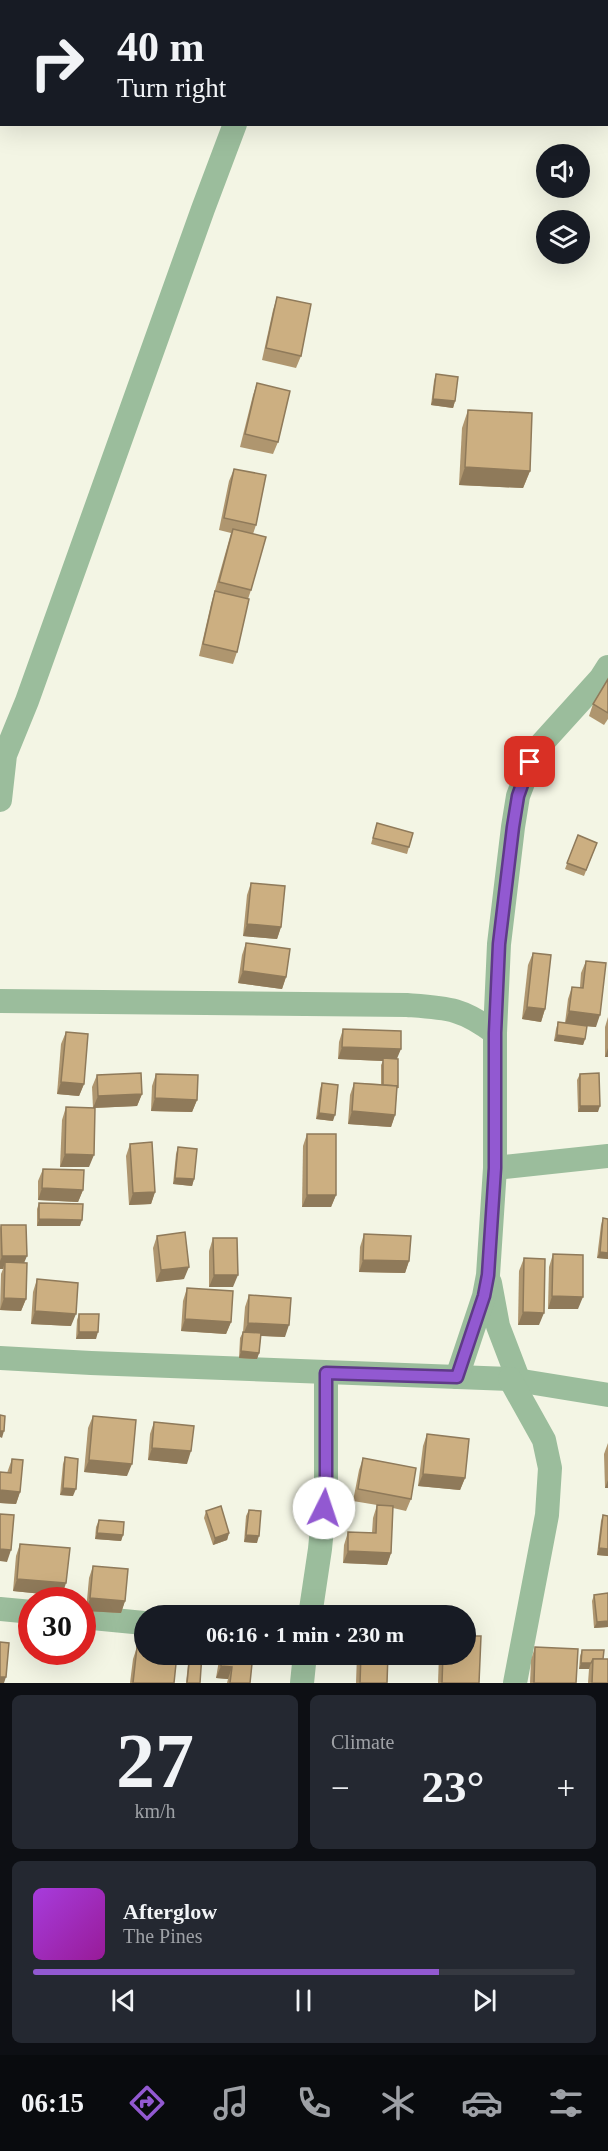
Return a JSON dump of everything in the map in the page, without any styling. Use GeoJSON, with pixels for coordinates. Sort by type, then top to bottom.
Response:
{"type":"FeatureCollection","features":[{"type":"Feature","properties":{"kind":"street"},"geometry":{"type":"LineString","coordinates":[[0,800],[2,755],[27,701],[234,126]]}},
{"type":"Feature","properties":{"kind":"street"},"geometry":{"type":"LineString","coordinates":[[457,1377],[484,1296],[488,1275],[495,1168],[495,1033],[499,944],[518,796],[535,751],[601,678],[608,667]]}},
{"type":"Feature","properties":{"kind":"street"},"geometry":{"type":"LineString","coordinates":[[0,1001],[407,1005],[436,1007],[464,1013],[476,1018],[495,1033]]}},
{"type":"Feature","properties":{"kind":"street"},"geometry":{"type":"LineString","coordinates":[[495,1168],[608,1156]]}},
{"type":"Feature","properties":{"kind":"street"},"geometry":{"type":"LineString","coordinates":[[488,1275],[498,1326],[514,1380],[544,1440],[550,1468],[547,1515],[515,1683]]}},
{"type":"Feature","properties":{"kind":"street"},"geometry":{"type":"LineString","coordinates":[[0,1358],[514,1380],[608,1395]]}},
{"type":"Feature","properties":{"kind":"street"},"geometry":{"type":"LineString","coordinates":[[312,1605],[326,1487],[326,1373]]}},
{"type":"Feature","properties":{"kind":"street"},"geometry":{"type":"LineString","coordinates":[[0,1609],[18,1611]]}},
{"type":"Feature","properties":{"kind":"street"},"geometry":{"type":"LineString","coordinates":[[96,1618],[134,1622]]}},
{"type":"Feature","properties":{"kind":"street"},"geometry":{"type":"LineString","coordinates":[[302,1683],[304,1665]]}},
{"type":"Feature","properties":{"kind":"building"},"geometry":{"type":"Polygon","coordinates":[[[277,297],[311,304],[301,356],[266,348],[277,297]]]}},
{"type":"Feature","properties":{"kind":"building"},"geometry":{"type":"Polygon","coordinates":[[[436,374],[458,377],[455,401],[433,399],[436,374]]]}},
{"type":"Feature","properties":{"kind":"building"},"geometry":{"type":"Polygon","coordinates":[[[257,383],[290,391],[278,442],[245,434],[257,383]]]}},
{"type":"Feature","properties":{"kind":"building"},"geometry":{"type":"Polygon","coordinates":[[[468,410],[532,413],[530,471],[465,467],[468,410]]]}},
{"type":"Feature","properties":{"kind":"building"},"geometry":{"type":"Polygon","coordinates":[[[234,469],[266,475],[256,525],[224,518],[234,469]]]}},
{"type":"Feature","properties":{"kind":"building"},"geometry":{"type":"Polygon","coordinates":[[[233,529],[266,537],[251,590],[219,582],[233,529]]]}},
{"type":"Feature","properties":{"kind":"building"},"geometry":{"type":"Polygon","coordinates":[[[215,591],[249,599],[237,652],[203,644],[215,591]]]}},
{"type":"Feature","properties":{"kind":"building"},"geometry":{"type":"Polygon","coordinates":[[[608,679],[608,713],[593,704],[608,679]]]}},
{"type":"Feature","properties":{"kind":"building"},"geometry":{"type":"Polygon","coordinates":[[[377,823],[413,833],[409,847],[373,838],[377,823]]]}},
{"type":"Feature","properties":{"kind":"building"},"geometry":{"type":"Polygon","coordinates":[[[578,835],[597,843],[586,870],[567,863],[578,835]]]}},
{"type":"Feature","properties":{"kind":"building"},"geometry":{"type":"Polygon","coordinates":[[[251,883],[285,886],[281,927],[247,924],[251,883]]]}},
{"type":"Feature","properties":{"kind":"building"},"geometry":{"type":"Polygon","coordinates":[[[246,943],[290,949],[286,977],[243,971],[246,943]]]}},
{"type":"Feature","properties":{"kind":"building"},"geometry":{"type":"Polygon","coordinates":[[[533,953],[551,955],[545,1009],[527,1007],[533,953]]]}},
{"type":"Feature","properties":{"kind":"building"},"geometry":{"type":"Polygon","coordinates":[[[586,961],[606,963],[600,1015],[569,1011],[572,987],[583,988],[586,961]]]}},
{"type":"Feature","properties":{"kind":"building"},"geometry":{"type":"Polygon","coordinates":[[[558,1022],[587,1026],[585,1039],[557,1035],[558,1022]]]}},
{"type":"Feature","properties":{"kind":"building"},"geometry":{"type":"Polygon","coordinates":[[[343,1029],[401,1031],[401,1049],[342,1047],[343,1029]]]}},
{"type":"Feature","properties":{"kind":"building"},"geometry":{"type":"Polygon","coordinates":[[[66,1032],[88,1034],[84,1084],[61,1082],[66,1032]]]}},
{"type":"Feature","properties":{"kind":"building"},"geometry":{"type":"Polygon","coordinates":[[[383,1058],[398,1059],[398,1088],[383,1085],[383,1058]]]}},
{"type":"Feature","properties":{"kind":"building"},"geometry":{"type":"Polygon","coordinates":[[[141,1073],[142,1094],[98,1096],[97,1075],[141,1073]]]}},
{"type":"Feature","properties":{"kind":"building"},"geometry":{"type":"Polygon","coordinates":[[[599,1073],[600,1106],[580,1106],[580,1074],[599,1073]]]}},
{"type":"Feature","properties":{"kind":"building"},"geometry":{"type":"Polygon","coordinates":[[[156,1074],[198,1075],[197,1100],[155,1098],[156,1074]]]}},
{"type":"Feature","properties":{"kind":"building"},"geometry":{"type":"Polygon","coordinates":[[[322,1083],[338,1085],[335,1115],[319,1113],[322,1083]]]}},
{"type":"Feature","properties":{"kind":"building"},"geometry":{"type":"Polygon","coordinates":[[[354,1083],[397,1086],[395,1115],[352,1111],[354,1083]]]}},
{"type":"Feature","properties":{"kind":"building"},"geometry":{"type":"Polygon","coordinates":[[[66,1107],[95,1108],[94,1155],[65,1154],[66,1107]]]}},
{"type":"Feature","properties":{"kind":"building"},"geometry":{"type":"Polygon","coordinates":[[[307,1134],[336,1134],[336,1195],[307,1195],[307,1134]]]}},
{"type":"Feature","properties":{"kind":"building"},"geometry":{"type":"Polygon","coordinates":[[[152,1142],[155,1192],[133,1193],[130,1144],[152,1142]]]}},
{"type":"Feature","properties":{"kind":"building"},"geometry":{"type":"Polygon","coordinates":[[[178,1147],[197,1149],[194,1179],[175,1178],[178,1147]]]}},
{"type":"Feature","properties":{"kind":"building"},"geometry":{"type":"Polygon","coordinates":[[[43,1169],[84,1170],[83,1190],[42,1188],[43,1169]]]}},
{"type":"Feature","properties":{"kind":"building"},"geometry":{"type":"Polygon","coordinates":[[[39,1203],[83,1204],[82,1220],[39,1219],[39,1203]]]}},
{"type":"Feature","properties":{"kind":"building"},"geometry":{"type":"Polygon","coordinates":[[[603,1218],[608,1219],[608,1253],[600,1252],[603,1218]]]}},
{"type":"Feature","properties":{"kind":"building"},"geometry":{"type":"Polygon","coordinates":[[[1,1225],[26,1225],[27,1256],[2,1256],[1,1225]]]}},
{"type":"Feature","properties":{"kind":"building"},"geometry":{"type":"Polygon","coordinates":[[[185,1232],[189,1267],[161,1270],[157,1236],[185,1232]]]}},
{"type":"Feature","properties":{"kind":"building"},"geometry":{"type":"Polygon","coordinates":[[[364,1234],[411,1236],[409,1261],[363,1260],[364,1234]]]}},
{"type":"Feature","properties":{"kind":"building"},"geometry":{"type":"Polygon","coordinates":[[[213,1238],[237,1238],[238,1275],[214,1275],[213,1238]]]}},
{"type":"Feature","properties":{"kind":"building"},"geometry":{"type":"Polygon","coordinates":[[[553,1254],[583,1255],[583,1297],[552,1296],[553,1254]]]}},
{"type":"Feature","properties":{"kind":"building"},"geometry":{"type":"Polygon","coordinates":[[[524,1258],[545,1259],[544,1313],[523,1312],[524,1258]]]}},
{"type":"Feature","properties":{"kind":"building"},"geometry":{"type":"Polygon","coordinates":[[[5,1262],[27,1263],[26,1299],[4,1298],[5,1262]]]}},
{"type":"Feature","properties":{"kind":"building"},"geometry":{"type":"Polygon","coordinates":[[[37,1279],[78,1283],[76,1314],[35,1311],[37,1279]]]}},
{"type":"Feature","properties":{"kind":"building"},"geometry":{"type":"Polygon","coordinates":[[[187,1288],[233,1291],[231,1322],[185,1319],[187,1288]]]}},
{"type":"Feature","properties":{"kind":"building"},"geometry":{"type":"Polygon","coordinates":[[[249,1295],[291,1298],[289,1325],[248,1323],[249,1295]]]}},
{"type":"Feature","properties":{"kind":"building"},"geometry":{"type":"Polygon","coordinates":[[[79,1314],[99,1314],[98,1332],[79,1332],[79,1314]]]}},
{"type":"Feature","properties":{"kind":"building"},"geometry":{"type":"Polygon","coordinates":[[[243,1332],[261,1333],[259,1353],[241,1351],[243,1332]]]}},
{"type":"Feature","properties":{"kind":"building"},"geometry":{"type":"Polygon","coordinates":[[[0,1415],[5,1416],[4,1431],[0,1431],[0,1415]]]}},
{"type":"Feature","properties":{"kind":"building"},"geometry":{"type":"Polygon","coordinates":[[[93,1416],[136,1420],[132,1464],[89,1460],[93,1416]]]}},
{"type":"Feature","properties":{"kind":"building"},"geometry":{"type":"Polygon","coordinates":[[[154,1422],[194,1426],[191,1451],[152,1448],[154,1422]]]}},
{"type":"Feature","properties":{"kind":"building"},"geometry":{"type":"Polygon","coordinates":[[[427,1434],[469,1439],[465,1478],[423,1474],[427,1434]]]}},
{"type":"Feature","properties":{"kind":"building"},"geometry":{"type":"Polygon","coordinates":[[[65,1457],[78,1459],[76,1489],[63,1488],[65,1457]]]}},
{"type":"Feature","properties":{"kind":"building"},"geometry":{"type":"Polygon","coordinates":[[[363,1458],[416,1468],[411,1499],[358,1489],[363,1458]]]}},
{"type":"Feature","properties":{"kind":"building"},"geometry":{"type":"Polygon","coordinates":[[[12,1459],[23,1460],[20,1492],[0,1490],[0,1472],[11,1473],[12,1459]]]}},
{"type":"Feature","properties":{"kind":"building"},"geometry":{"type":"Polygon","coordinates":[[[377,1505],[393,1506],[391,1553],[348,1551],[348,1532],[376,1533],[377,1505]]]}},
{"type":"Feature","properties":{"kind":"building"},"geometry":{"type":"Polygon","coordinates":[[[221,1506],[229,1533],[215,1538],[206,1511],[221,1506]]]}},
{"type":"Feature","properties":{"kind":"building"},"geometry":{"type":"Polygon","coordinates":[[[249,1510],[261,1511],[259,1536],[246,1535],[249,1510]]]}},
{"type":"Feature","properties":{"kind":"building"},"geometry":{"type":"Polygon","coordinates":[[[0,1514],[14,1515],[11,1550],[0,1549],[0,1514]]]}},
{"type":"Feature","properties":{"kind":"building"},"geometry":{"type":"Polygon","coordinates":[[[603,1515],[608,1516],[608,1549],[599,1548],[603,1515]]]}},
{"type":"Feature","properties":{"kind":"building"},"geometry":{"type":"Polygon","coordinates":[[[99,1520],[124,1522],[123,1535],[97,1533],[99,1520]]]}},
{"type":"Feature","properties":{"kind":"building"},"geometry":{"type":"Polygon","coordinates":[[[20,1544],[70,1548],[66,1583],[17,1579],[20,1544]]]}},
{"type":"Feature","properties":{"kind":"building"},"geometry":{"type":"Polygon","coordinates":[[[93,1566],[128,1569],[125,1601],[96,1599],[96,1587],[91,1587],[93,1566]]]}},
{"type":"Feature","properties":{"kind":"building"},"geometry":{"type":"Polygon","coordinates":[[[608,1593],[608,1621],[597,1622],[594,1595],[608,1593]]]}},
{"type":"Feature","properties":{"kind":"building"},"geometry":{"type":"Polygon","coordinates":[[[476,1636],[481,1636],[479,1683],[442,1683],[443,1665],[476,1665],[476,1636]]]}},
{"type":"Feature","properties":{"kind":"building"},"geometry":{"type":"Polygon","coordinates":[[[0,1642],[9,1643],[6,1677],[0,1677],[0,1642]]]}},
{"type":"Feature","properties":{"kind":"building"},"geometry":{"type":"Polygon","coordinates":[[[535,1647],[578,1649],[576,1683],[534,1683],[535,1647]]]}},
{"type":"Feature","properties":{"kind":"building"},"geometry":{"type":"Polygon","coordinates":[[[582,1650],[604,1650],[603,1659],[581,1663],[582,1650]]]}},
{"type":"Feature","properties":{"kind":"building"},"geometry":{"type":"Polygon","coordinates":[[[593,1659],[608,1659],[608,1683],[592,1683],[593,1659]]]}},
{"type":"Feature","properties":{"kind":"building"},"geometry":{"type":"Polygon","coordinates":[[[135,1665],[176,1665],[174,1683],[133,1683],[135,1665]]]}},
{"type":"Feature","properties":{"kind":"building"},"geometry":{"type":"Polygon","coordinates":[[[189,1665],[201,1665],[200,1683],[187,1683],[189,1665]]]}},
{"type":"Feature","properties":{"kind":"building"},"geometry":{"type":"Polygon","coordinates":[[[252,1665],[250,1683],[230,1683],[232,1667],[221,1666],[252,1665]]]}},
{"type":"Feature","properties":{"kind":"building"},"geometry":{"type":"Polygon","coordinates":[[[361,1665],[388,1665],[387,1683],[360,1683],[361,1665]]]}},
{"type":"Feature","properties":{"kind":"route"},"geometry":{"type":"LineString","coordinates":[[324,1508],[326,1373],[457,1377],[484,1296],[488,1275],[495,1168],[495,1033],[499,944],[518,796],[530,762]]}}]}
